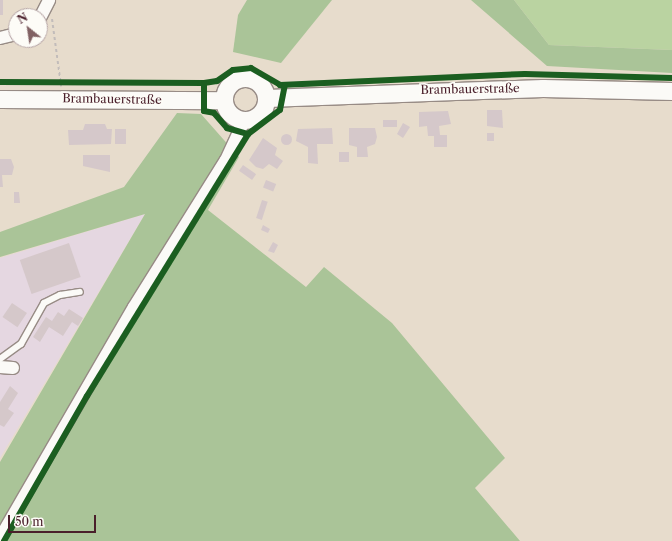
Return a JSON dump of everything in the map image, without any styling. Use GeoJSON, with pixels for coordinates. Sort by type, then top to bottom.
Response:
{"type":"FeatureCollection","features":[{"type":"Feature","properties":{"kind":"main road"},"geometry":{"type":"LineString","coordinates":[[242,78],[257,81],[267,98],[261,114],[244,121],[230,114],[224,100],[227,88],[242,78]]}},
{"type":"Feature","properties":{"kind":"main road","name":"Brambauerstraße"},"geometry":{"type":"LineString","coordinates":[[267,98],[543,88],[672,91]]}},
{"type":"Feature","properties":{"kind":"main road","name":"Brambauerstraße"},"geometry":{"type":"LineString","coordinates":[[0,99],[61,90],[224,100]]}},
{"type":"Feature","properties":{"kind":"street"},"geometry":{"type":"LineString","coordinates":[[0,538],[134,307],[226,160],[244,121]]}},
{"type":"Feature","properties":{"kind":"street"},"geometry":{"type":"LineString","coordinates":[[0,367],[13,368]]}},
{"type":"Feature","properties":{"kind":"lane"},"geometry":{"type":"LineString","coordinates":[[0,359],[21,344],[44,303],[60,295],[80,292]]}},
{"type":"Feature","properties":{"kind":"path"},"geometry":{"type":"LineString","coordinates":[[50,1],[61,90]]}},
{"type":"Feature","properties":{"kind":"path"},"geometry":{"type":"LineString","coordinates":[[0,82],[61,90],[204,83],[217,81],[233,70],[251,68],[280,85]]}},
{"type":"Feature","properties":{"kind":"shaded area"},"geometry":{"type":"Polygon","coordinates":[[[145,214],[0,458],[0,258],[145,214]]]}},
{"type":"Feature","properties":{"kind":"green space"},"geometry":{"type":"Polygon","coordinates":[[[247,0],[332,0],[281,63],[233,52],[238,15],[247,0]]]}},
{"type":"Feature","properties":{"kind":"green space"},"geometry":{"type":"Polygon","coordinates":[[[471,0],[514,0],[549,45],[672,50],[672,73],[547,66],[471,0]]]}},
{"type":"Feature","properties":{"kind":"green space"},"geometry":{"type":"Polygon","coordinates":[[[514,0],[672,0],[672,50],[549,45],[514,0]]]}},
{"type":"Feature","properties":{"kind":"green space"},"geometry":{"type":"Polygon","coordinates":[[[177,113],[201,114],[239,157],[208,210],[306,287],[324,267],[392,323],[505,458],[475,488],[520,541],[0,541],[0,462],[145,214],[0,257],[0,232],[124,187],[177,113]]]}},
{"type":"Feature","properties":{"kind":"building"},"geometry":{"type":"Polygon","coordinates":[[[0,0],[3,0],[3,15],[0,15],[0,0]]]}},
{"type":"Feature","properties":{"kind":"building"},"geometry":{"type":"Polygon","coordinates":[[[487,110],[502,110],[503,128],[487,126],[487,110]]]}},
{"type":"Feature","properties":{"kind":"building"},"geometry":{"type":"Polygon","coordinates":[[[448,111],[451,124],[439,126],[440,135],[447,135],[447,147],[434,147],[434,136],[428,136],[427,126],[419,127],[419,112],[448,111]]]}},
{"type":"Feature","properties":{"kind":"building"},"geometry":{"type":"Polygon","coordinates":[[[383,120],[397,120],[397,127],[383,127],[383,120]]]}},
{"type":"Feature","properties":{"kind":"building"},"geometry":{"type":"Polygon","coordinates":[[[403,123],[410,127],[403,138],[397,134],[403,123]]]}},
{"type":"Feature","properties":{"kind":"building"},"geometry":{"type":"Polygon","coordinates":[[[85,124],[105,124],[107,129],[112,129],[111,144],[69,145],[68,130],[83,130],[85,124]]]}},
{"type":"Feature","properties":{"kind":"building"},"geometry":{"type":"Polygon","coordinates":[[[332,128],[333,144],[317,144],[318,164],[308,163],[308,147],[296,141],[298,129],[332,128]]]}},
{"type":"Feature","properties":{"kind":"building"},"geometry":{"type":"Polygon","coordinates":[[[349,128],[375,128],[377,137],[375,144],[367,147],[368,157],[357,157],[357,147],[349,145],[349,128]]]}},
{"type":"Feature","properties":{"kind":"building"},"geometry":{"type":"Polygon","coordinates":[[[115,129],[126,129],[126,144],[115,144],[115,129]]]}},
{"type":"Feature","properties":{"kind":"building"},"geometry":{"type":"Polygon","coordinates":[[[286,133],[290,135],[292,139],[290,143],[286,145],[282,143],[280,139],[282,135],[286,133]]]}},
{"type":"Feature","properties":{"kind":"building"},"geometry":{"type":"Polygon","coordinates":[[[487,133],[494,133],[494,141],[487,141],[487,133]]]}},
{"type":"Feature","properties":{"kind":"building"},"geometry":{"type":"Polygon","coordinates":[[[263,138],[277,148],[275,155],[283,161],[277,169],[269,164],[263,169],[256,167],[249,160],[263,138]]]}},
{"type":"Feature","properties":{"kind":"building"},"geometry":{"type":"Polygon","coordinates":[[[339,152],[349,152],[349,162],[339,162],[339,152]]]}},
{"type":"Feature","properties":{"kind":"building"},"geometry":{"type":"Polygon","coordinates":[[[83,155],[110,155],[110,172],[83,166],[83,155]]]}},
{"type":"Feature","properties":{"kind":"building"},"geometry":{"type":"Polygon","coordinates":[[[0,159],[11,159],[14,167],[12,175],[2,175],[3,187],[0,187],[0,159]]]}},
{"type":"Feature","properties":{"kind":"building"},"geometry":{"type":"Polygon","coordinates":[[[243,165],[256,174],[252,180],[239,171],[243,165]]]}},
{"type":"Feature","properties":{"kind":"building"},"geometry":{"type":"Polygon","coordinates":[[[266,180],[276,184],[273,192],[263,187],[266,180]]]}},
{"type":"Feature","properties":{"kind":"building"},"geometry":{"type":"Polygon","coordinates":[[[14,192],[19,192],[20,203],[14,203],[14,192]]]}},
{"type":"Feature","properties":{"kind":"building"},"geometry":{"type":"Polygon","coordinates":[[[262,200],[268,202],[262,220],[256,218],[262,200]]]}},
{"type":"Feature","properties":{"kind":"building"},"geometry":{"type":"Polygon","coordinates":[[[263,225],[270,229],[268,233],[261,230],[263,225]]]}},
{"type":"Feature","properties":{"kind":"building"},"geometry":{"type":"Polygon","coordinates":[[[273,242],[278,245],[274,253],[268,251],[273,242]]]}},
{"type":"Feature","properties":{"kind":"building"},"geometry":{"type":"Polygon","coordinates":[[[69,243],[81,277],[32,294],[20,260],[69,243]]]}},
{"type":"Feature","properties":{"kind":"building"},"geometry":{"type":"Polygon","coordinates":[[[12,303],[27,313],[17,327],[2,317],[12,303]]]}},
{"type":"Feature","properties":{"kind":"building"},"geometry":{"type":"Polygon","coordinates":[[[69,309],[83,318],[78,326],[72,322],[63,336],[49,327],[40,342],[33,337],[46,317],[52,321],[58,312],[64,316],[69,309]]]}},
{"type":"Feature","properties":{"kind":"building"},"geometry":{"type":"Polygon","coordinates":[[[10,386],[18,393],[8,409],[14,413],[4,427],[0,425],[0,402],[10,386]]]}},
{"type":"Feature","properties":{"kind":"cycle path"},"geometry":{"type":"LineString","coordinates":[[0,82],[204,83],[217,81],[233,70],[251,68],[280,85],[525,74],[672,78]]}},
{"type":"Feature","properties":{"kind":"cycle path"},"geometry":{"type":"LineString","coordinates":[[204,83],[204,111],[214,113],[227,128],[248,134]]}},
{"type":"Feature","properties":{"kind":"cycle path"},"geometry":{"type":"LineString","coordinates":[[4,541],[87,396],[248,134],[280,110],[285,85]]}}]}
